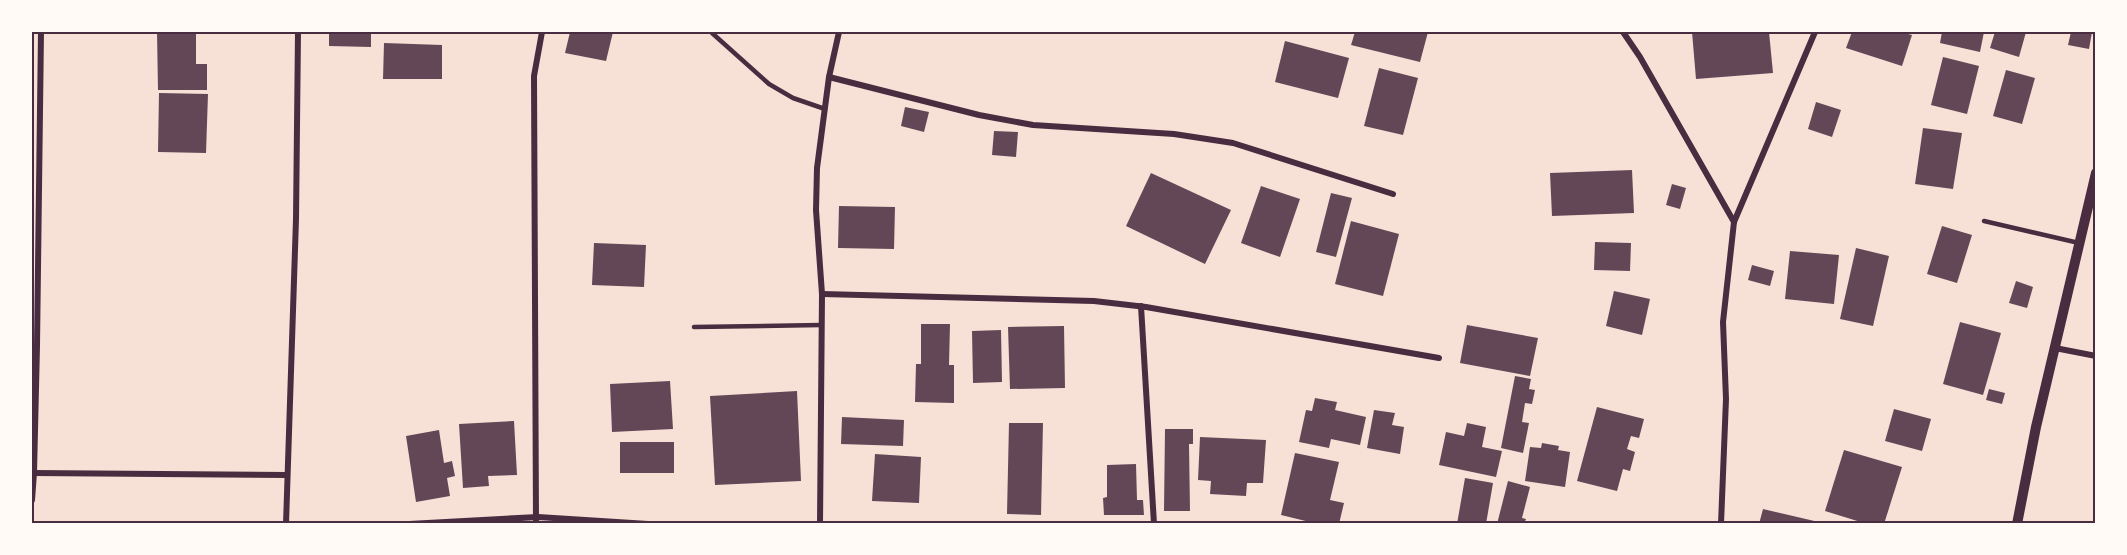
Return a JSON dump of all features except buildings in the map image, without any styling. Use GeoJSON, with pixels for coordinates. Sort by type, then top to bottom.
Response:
{"type":"FeatureCollection","features":[{"type":"Feature","properties":{"kind":"street"},"geometry":{"type":"LineString","coordinates":[[32,500],[35,230],[41,32]]}},
{"type":"Feature","properties":{"kind":"street"},"geometry":{"type":"LineString","coordinates":[[286,524],[296,219],[298,32]]}},
{"type":"Feature","properties":{"kind":"street"},"geometry":{"type":"LineString","coordinates":[[537,520],[534,88],[542,32]]}},
{"type":"Feature","properties":{"kind":"street"},"geometry":{"type":"LineString","coordinates":[[820,524],[822,294],[816,210],[817,168],[829,77],[838,32]]}},
{"type":"Feature","properties":{"kind":"street"},"geometry":{"type":"LineString","coordinates":[[1623,32],[1640,57],[1734,222]]}},
{"type":"Feature","properties":{"kind":"street"},"geometry":{"type":"LineString","coordinates":[[1721,524],[1726,399],[1723,322],[1734,222],[1815,32]]}},
{"type":"Feature","properties":{"kind":"street"},"geometry":{"type":"LineString","coordinates":[[829,77],[979,115],[1033,125],[1174,134],[1233,143],[1393,194]]}},
{"type":"Feature","properties":{"kind":"street"},"geometry":{"type":"LineString","coordinates":[[2017,524],[2036,427],[2096,173]]}},
{"type":"Feature","properties":{"kind":"street"},"geometry":{"type":"LineString","coordinates":[[822,294],[1094,301],[1142,306],[1439,358]]}},
{"type":"Feature","properties":{"kind":"street"},"geometry":{"type":"LineString","coordinates":[[1142,306],[1154,524]]}},
{"type":"Feature","properties":{"kind":"street"},"geometry":{"type":"LineString","coordinates":[[2055,348],[2096,356]]}},
{"type":"Feature","properties":{"kind":"street"},"geometry":{"type":"LineString","coordinates":[[33,473],[287,475]]}},
{"type":"Feature","properties":{"kind":"street"},"geometry":{"type":"LineString","coordinates":[[409,524],[537,520],[648,524]]}},
{"type":"Feature","properties":{"kind":"lane"},"geometry":{"type":"LineString","coordinates":[[712,33],[769,84],[793,98],[825,109]]}},
{"type":"Feature","properties":{"kind":"lane"},"geometry":{"type":"LineString","coordinates":[[1984,221],[2079,243]]}},
{"type":"Feature","properties":{"kind":"lane"},"geometry":{"type":"LineString","coordinates":[[694,327],[821,325]]}}]}
